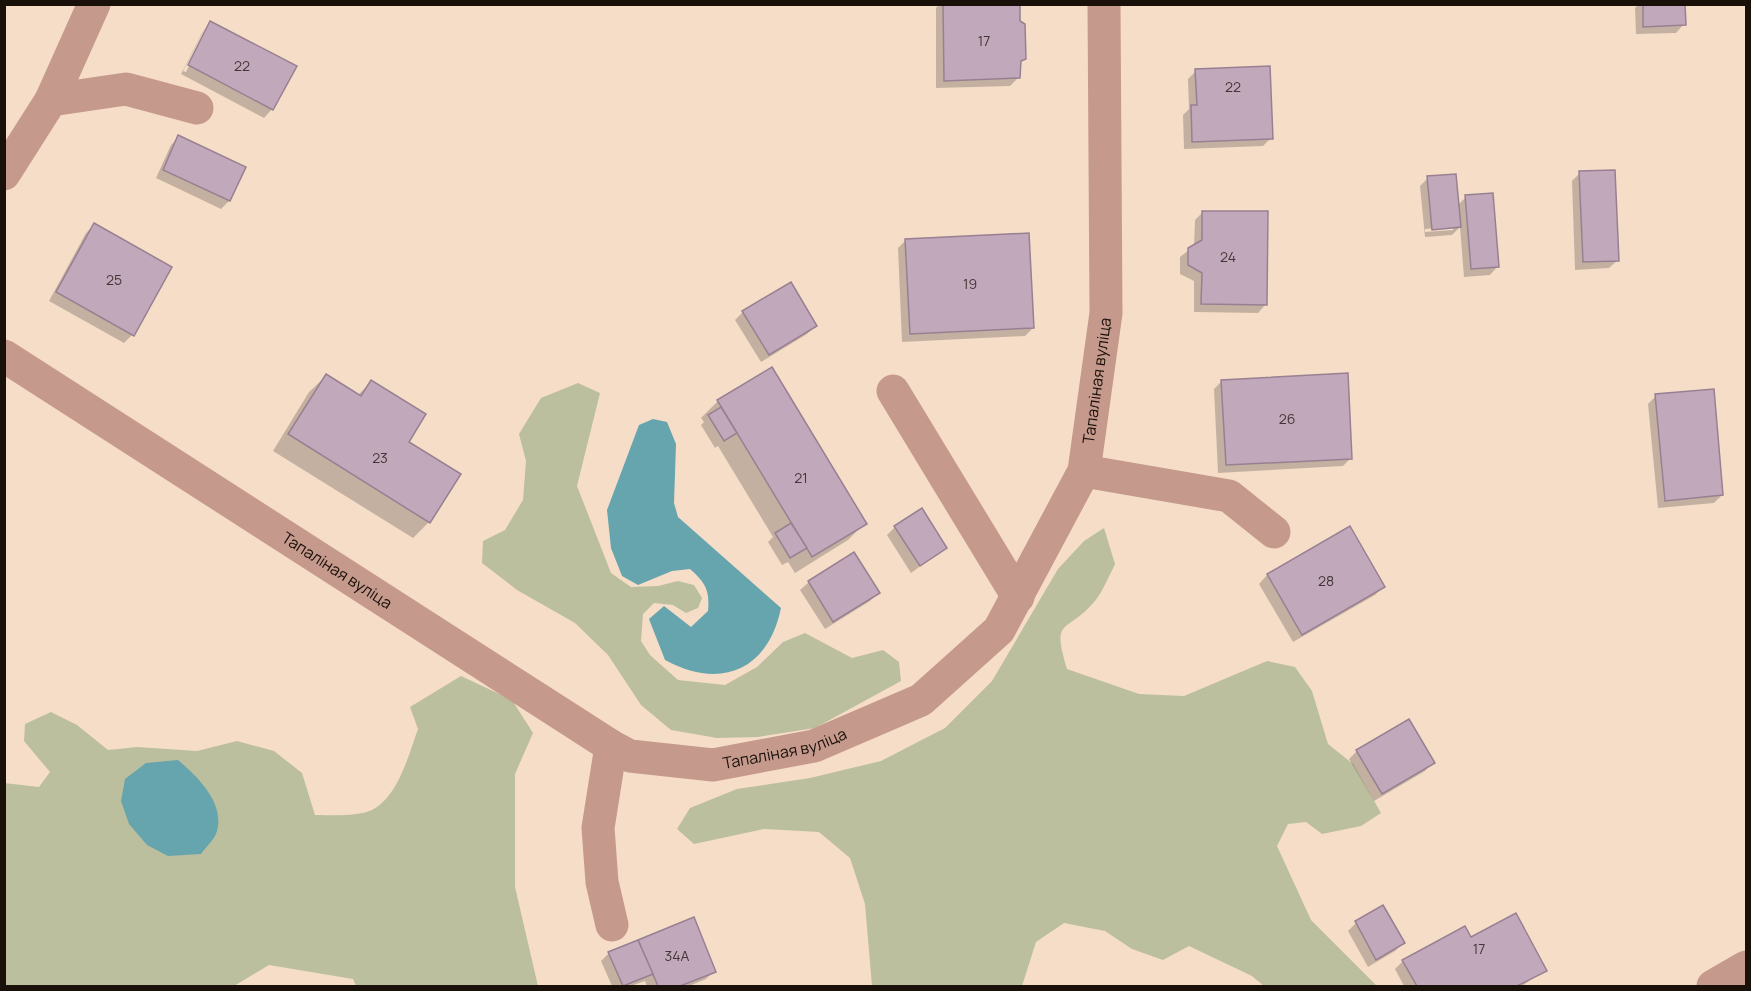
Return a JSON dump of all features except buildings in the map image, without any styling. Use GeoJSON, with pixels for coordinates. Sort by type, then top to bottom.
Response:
{"type":"FeatureCollection","features":[{"type":"Feature","properties":{"kind":"street"},"geometry":{"type":"LineString","coordinates":[[4,174],[51,100],[94,4]]}},
{"type":"Feature","properties":{"kind":"street","name":"Тапаліная вуліца"},"geometry":{"type":"LineString","coordinates":[[4,356],[611,746],[630,756],[713,765],[814,746],[921,700],[999,630],[1084,471],[1106,313],[1104,4]]}},
{"type":"Feature","properties":{"kind":"street"},"geometry":{"type":"LineString","coordinates":[[51,100],[126,89],[197,108]]}},
{"type":"Feature","properties":{"kind":"street"},"geometry":{"type":"LineString","coordinates":[[893,391],[1018,597]]}},
{"type":"Feature","properties":{"kind":"street"},"geometry":{"type":"LineString","coordinates":[[1084,471],[1229,496],[1274,532]]}},
{"type":"Feature","properties":{"kind":"street"},"geometry":{"type":"LineString","coordinates":[[611,746],[598,828],[602,882],[612,925]]}},
{"type":"Feature","properties":{"kind":"street"},"geometry":{"type":"LineString","coordinates":[[1713,987],[1746,967]]}},
{"type":"Feature","properties":{"kind":"green space"},"geometry":{"type":"Polygon","coordinates":[[[578,383],[600,393],[577,486],[611,573],[631,587],[658,586],[678,581],[694,585],[702,598],[698,608],[686,613],[673,605],[654,603],[643,614],[641,641],[650,655],[678,680],[725,685],[757,667],[783,642],[805,633],[852,658],[883,650],[899,662],[901,681],[815,728],[758,737],[717,738],[671,730],[641,705],[608,655],[575,623],[517,590],[482,563],[483,541],[505,530],[523,500],[526,461],[519,434],[541,398],[578,383]]]}},
{"type":"Feature","properties":{"kind":"green space"},"geometry":{"type":"Polygon","coordinates":[[[1104,528],[1115,564],[1095,601],[1061,633],[1062,652],[1067,669],[1139,694],[1184,696],[1267,661],[1295,667],[1312,691],[1328,744],[1353,764],[1381,813],[1361,826],[1322,834],[1306,822],[1288,824],[1277,846],[1311,920],[1377,986],[1264,986],[1252,976],[1189,946],[1163,960],[1132,949],[1105,931],[1064,923],[1036,942],[1022,986],[872,986],[865,904],[850,858],[819,832],[764,829],[694,844],[677,829],[690,808],[737,789],[810,778],[881,761],[945,728],[992,681],[1058,569],[1084,541],[1104,528]]]}},
{"type":"Feature","properties":{"kind":"green space"},"geometry":{"type":"Polygon","coordinates":[[[461,676],[512,700],[533,733],[515,774],[515,887],[538,986],[356,986],[353,979],[269,965],[234,986],[5,986],[4,783],[39,787],[50,772],[24,741],[25,724],[51,712],[77,725],[108,750],[137,747],[197,751],[237,741],[274,751],[302,773],[315,815],[351,815],[372,810],[381,804],[396,785],[418,729],[410,707],[461,676]]]}},
{"type":"Feature","properties":{"kind":"water"},"geometry":{"type":"Polygon","coordinates":[[[653,419],[667,422],[676,444],[674,503],[678,517],[781,608],[775,630],[765,647],[753,660],[739,669],[722,673],[704,673],[685,669],[665,660],[649,619],[664,606],[691,627],[708,611],[705,587],[690,569],[672,571],[638,585],[622,576],[611,548],[607,510],[639,425],[653,419]]]}},
{"type":"Feature","properties":{"kind":"water"},"geometry":{"type":"Polygon","coordinates":[[[178,760],[201,782],[217,810],[216,834],[201,854],[168,856],[147,845],[129,824],[121,801],[125,779],[146,763],[178,760]]]}}]}
